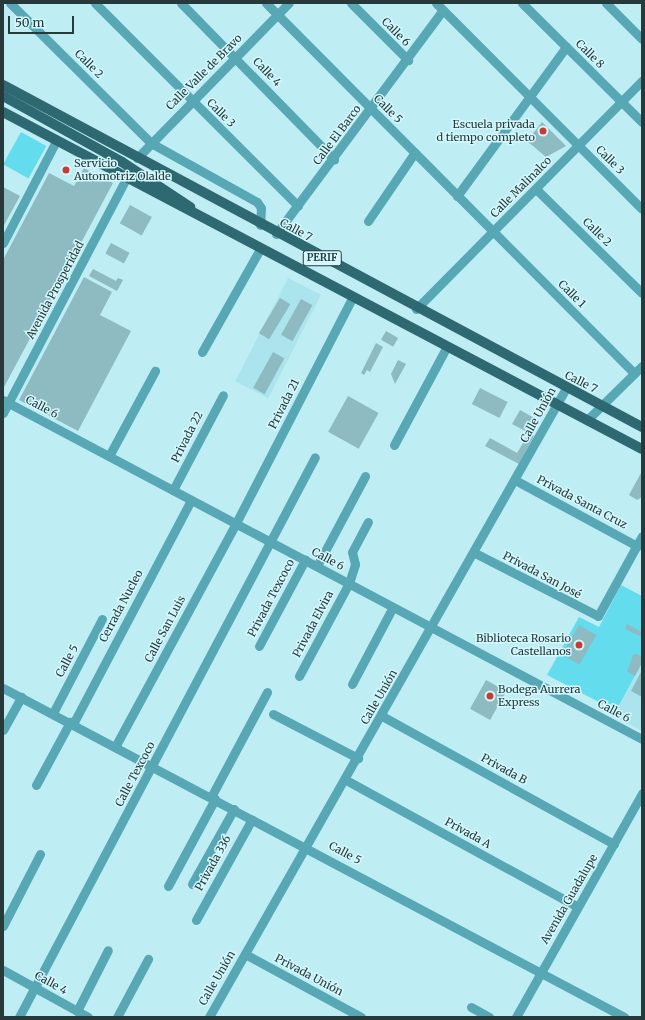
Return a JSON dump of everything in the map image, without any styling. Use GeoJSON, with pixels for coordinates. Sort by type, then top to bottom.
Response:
{"type":"FeatureCollection","features":[{"type":"Feature","properties":{"kind":"main road","name":"Calle 7"},"geometry":{"type":"LineString","coordinates":[[3,85],[416,309],[642,427]]}},
{"type":"Feature","properties":{"kind":"main road"},"geometry":{"type":"LineString","coordinates":[[3,96],[178,196],[202,218]]}},
{"type":"Feature","properties":{"kind":"main road","name":"PERIF"},"geometry":{"type":"LineString","coordinates":[[3,112],[260,249],[353,296],[642,449]]}},
{"type":"Feature","properties":{"kind":"street","name":"Calle 2"},"geometry":{"type":"LineString","coordinates":[[10,3],[151,143],[257,202],[261,208],[260,225]]}},
{"type":"Feature","properties":{"kind":"street","name":"Calle 3"},"geometry":{"type":"LineString","coordinates":[[95,3],[298,206]]}},
{"type":"Feature","properties":{"kind":"street","name":"Calle 4"},"geometry":{"type":"LineString","coordinates":[[181,3],[236,57],[334,159]]}},
{"type":"Feature","properties":{"kind":"street","name":"Calle 5"},"geometry":{"type":"LineString","coordinates":[[266,3],[493,231]]}},
{"type":"Feature","properties":{"kind":"street","name":"Calle Valle de Bravo"},"geometry":{"type":"LineString","coordinates":[[137,158],[289,3]]}},
{"type":"Feature","properties":{"kind":"street","name":"Calle 6"},"geometry":{"type":"LineString","coordinates":[[351,3],[408,60]]}},
{"type":"Feature","properties":{"kind":"street"},"geometry":{"type":"LineString","coordinates":[[436,3],[579,145]]}},
{"type":"Feature","properties":{"kind":"street","name":"Calle 8"},"geometry":{"type":"LineString","coordinates":[[522,3],[642,122]]}},
{"type":"Feature","properties":{"kind":"street"},"geometry":{"type":"LineString","coordinates":[[606,3],[642,39]]}},
{"type":"Feature","properties":{"kind":"street","name":"Calle El Barco"},"geometry":{"type":"LineString","coordinates":[[276,234],[408,60],[443,10]]}},
{"type":"Feature","properties":{"kind":"street"},"geometry":{"type":"LineString","coordinates":[[457,196],[566,47]]}},
{"type":"Feature","properties":{"kind":"street","name":"Calle Malinalco"},"geometry":{"type":"LineString","coordinates":[[416,309],[642,81]]}},
{"type":"Feature","properties":{"kind":"street"},"geometry":{"type":"LineString","coordinates":[[3,243],[56,141]]}},
{"type":"Feature","properties":{"kind":"street","name":"Calle 3"},"geometry":{"type":"LineString","coordinates":[[579,145],[642,209]]}},
{"type":"Feature","properties":{"kind":"street"},"geometry":{"type":"LineString","coordinates":[[368,221],[415,152]]}},
{"type":"Feature","properties":{"kind":"street","name":"Avenida Prosperidad"},"geometry":{"type":"LineString","coordinates":[[3,413],[6,401],[126,178]]}},
{"type":"Feature","properties":{"kind":"street","name":"Calle 2"},"geometry":{"type":"LineString","coordinates":[[536,188],[642,293]]}},
{"type":"Feature","properties":{"kind":"street","name":"Calle 1"},"geometry":{"type":"LineString","coordinates":[[493,231],[634,373]]}},
{"type":"Feature","properties":{"kind":"street"},"geometry":{"type":"LineString","coordinates":[[202,352],[260,249]]}},
{"type":"Feature","properties":{"kind":"street","name":"Privada 21"},"geometry":{"type":"LineString","coordinates":[[236,523],[353,296]]}},
{"type":"Feature","properties":{"kind":"street"},"geometry":{"type":"LineString","coordinates":[[394,446],[447,346]]}},
{"type":"Feature","properties":{"kind":"street"},"geometry":{"type":"LineString","coordinates":[[587,420],[599,405],[642,366]]}},
{"type":"Feature","properties":{"kind":"street"},"geometry":{"type":"LineString","coordinates":[[109,456],[155,371]]}},
{"type":"Feature","properties":{"kind":"street","name":"Calle Unión"},"geometry":{"type":"LineString","coordinates":[[209,1017],[306,846],[346,780],[476,553],[566,388]]}},
{"type":"Feature","properties":{"kind":"street","name":"Privada 22"},"geometry":{"type":"LineString","coordinates":[[173,490],[222,395]]}},
{"type":"Feature","properties":{"kind":"street","name":"Calle 6"},"geometry":{"type":"LineString","coordinates":[[6,401],[642,739]]}},
{"type":"Feature","properties":{"kind":"street","name":"Calle Texcoco"},"geometry":{"type":"LineString","coordinates":[[19,1017],[273,542],[315,457]]}},
{"type":"Feature","properties":{"kind":"street"},"geometry":{"type":"LineString","coordinates":[[317,566],[365,476]]}},
{"type":"Feature","properties":{"kind":"street","name":"Privada Santa Cruz"},"geometry":{"type":"LineString","coordinates":[[515,480],[637,546]]}},
{"type":"Feature","properties":{"kind":"street","name":"Cerrada Nucleo"},"geometry":{"type":"LineString","coordinates":[[36,785],[72,723],[191,500]]}},
{"type":"Feature","properties":{"kind":"street","name":"Privada Elvira"},"geometry":{"type":"LineString","coordinates":[[299,676],[349,583],[355,564],[352,552],[368,522]]}},
{"type":"Feature","properties":{"kind":"street","name":"Calle San Luis"},"geometry":{"type":"LineString","coordinates":[[115,746],[236,523]]}},
{"type":"Feature","properties":{"kind":"street"},"geometry":{"type":"LineString","coordinates":[[637,546],[642,536]]}},
{"type":"Feature","properties":{"kind":"street","name":"Privada San José"},"geometry":{"type":"LineString","coordinates":[[476,553],[598,616],[637,546]]}},
{"type":"Feature","properties":{"kind":"street","name":"Privada Texcoco"},"geometry":{"type":"LineString","coordinates":[[259,646],[305,560]]}},
{"type":"Feature","properties":{"kind":"street"},"geometry":{"type":"LineString","coordinates":[[352,684],[393,607]]}},
{"type":"Feature","properties":{"kind":"street","name":"Calle 5"},"geometry":{"type":"LineString","coordinates":[[53,713],[102,619]]}},
{"type":"Feature","properties":{"kind":"street","name":"Calle 5"},"geometry":{"type":"LineString","coordinates":[[3,688],[72,723],[234,810],[306,846],[624,1017]]}},
{"type":"Feature","properties":{"kind":"street"},"geometry":{"type":"LineString","coordinates":[[168,886],[267,692]]}},
{"type":"Feature","properties":{"kind":"street"},"geometry":{"type":"LineString","coordinates":[[3,730],[22,697]]}},
{"type":"Feature","properties":{"kind":"street"},"geometry":{"type":"LineString","coordinates":[[273,714],[358,758]]}},
{"type":"Feature","properties":{"kind":"street","name":"Privada B"},"geometry":{"type":"LineString","coordinates":[[382,716],[614,844]]}},
{"type":"Feature","properties":{"kind":"street","name":"Privada A"},"geometry":{"type":"LineString","coordinates":[[346,780],[578,907]]}},
{"type":"Feature","properties":{"kind":"street","name":"Avenida Guadalupe"},"geometry":{"type":"LineString","coordinates":[[516,1017],[642,793]]}},
{"type":"Feature","properties":{"kind":"street"},"geometry":{"type":"LineString","coordinates":[[192,884],[234,810]]}},
{"type":"Feature","properties":{"kind":"street","name":"Privada 336"},"geometry":{"type":"LineString","coordinates":[[196,920],[252,819]]}},
{"type":"Feature","properties":{"kind":"street"},"geometry":{"type":"LineString","coordinates":[[3,926],[40,854]]}},
{"type":"Feature","properties":{"kind":"street"},"geometry":{"type":"LineString","coordinates":[[77,1011],[108,950]]}},
{"type":"Feature","properties":{"kind":"street","name":"Privada Unión"},"geometry":{"type":"LineString","coordinates":[[245,954],[361,1017]]}},
{"type":"Feature","properties":{"kind":"street"},"geometry":{"type":"LineString","coordinates":[[117,1017],[148,959]]}},
{"type":"Feature","properties":{"kind":"street","name":"Calle 4"},"geometry":{"type":"LineString","coordinates":[[3,970],[88,1017]]}},
{"type":"Feature","properties":{"kind":"street"},"geometry":{"type":"LineString","coordinates":[[470,1007],[490,1017]]}},
{"type":"Feature","properties":{"kind":"shaded area"},"geometry":{"type":"Polygon","coordinates":[[[21,132],[46,146],[28,178],[3,164],[21,132]]]}},
{"type":"Feature","properties":{"kind":"shaded area"},"geometry":{"type":"Polygon","coordinates":[[[288,278],[321,295],[268,398],[235,381],[288,278]]]}},
{"type":"Feature","properties":{"kind":"shaded area"},"geometry":{"type":"Polygon","coordinates":[[[621,585],[642,596],[642,663],[616,711],[547,675],[579,617],[599,627],[621,585]]]}},
{"type":"Feature","properties":{"kind":"shaded area"},"geometry":{"type":"Polygon","coordinates":[[[642,663],[642,731],[614,716],[642,663]]]}},
{"type":"Feature","properties":{"kind":"building","name":"Escuela privada d tiempo completo"},"geometry":{"type":"Polygon","coordinates":[[[542,122],[566,146],[546,157],[527,141],[542,122]]]}},
{"type":"Feature","properties":{"kind":"building"},"geometry":{"type":"Polygon","coordinates":[[[84,168],[113,183],[3,389],[3,260],[49,173],[74,186],[84,168]]]}},
{"type":"Feature","properties":{"kind":"building"},"geometry":{"type":"Polygon","coordinates":[[[3,187],[20,196],[3,227],[3,187]]]}},
{"type":"Feature","properties":{"kind":"building"},"geometry":{"type":"Polygon","coordinates":[[[130,205],[152,217],[142,235],[120,223],[130,205]]]}},
{"type":"Feature","properties":{"kind":"building"},"geometry":{"type":"Polygon","coordinates":[[[111,243],[130,253],[124,263],[105,254],[111,243]]]}},
{"type":"Feature","properties":{"kind":"building"},"geometry":{"type":"Polygon","coordinates":[[[93,269],[116,281],[118,278],[123,280],[117,291],[89,276],[93,269]]]}},
{"type":"Feature","properties":{"kind":"building"},"geometry":{"type":"Polygon","coordinates":[[[84,277],[112,292],[100,315],[131,331],[78,431],[19,400],[84,277]]]}},
{"type":"Feature","properties":{"kind":"building"},"geometry":{"type":"Polygon","coordinates":[[[280,298],[290,304],[269,339],[259,333],[280,298]]]}},
{"type":"Feature","properties":{"kind":"building"},"geometry":{"type":"Polygon","coordinates":[[[301,299],[312,305],[292,341],[281,335],[301,299]]]}},
{"type":"Feature","properties":{"kind":"building"},"geometry":{"type":"Polygon","coordinates":[[[386,331],[398,338],[393,347],[381,340],[386,331]]]}},
{"type":"Feature","properties":{"kind":"building"},"geometry":{"type":"Polygon","coordinates":[[[376,343],[383,347],[370,372],[367,370],[364,375],[361,373],[376,343]]]}},
{"type":"Feature","properties":{"kind":"building"},"geometry":{"type":"Polygon","coordinates":[[[273,352],[284,358],[264,394],[253,388],[273,352]]]}},
{"type":"Feature","properties":{"kind":"building"},"geometry":{"type":"Polygon","coordinates":[[[398,360],[406,364],[395,384],[391,374],[398,360]]]}},
{"type":"Feature","properties":{"kind":"building"},"geometry":{"type":"Polygon","coordinates":[[[480,388],[508,402],[499,418],[472,404],[480,388]]]}},
{"type":"Feature","properties":{"kind":"building"},"geometry":{"type":"Polygon","coordinates":[[[348,396],[379,413],[359,449],[328,432],[348,396]]]}},
{"type":"Feature","properties":{"kind":"building"},"geometry":{"type":"Polygon","coordinates":[[[520,410],[536,419],[529,433],[512,424],[520,410]]]}},
{"type":"Feature","properties":{"kind":"building"},"geometry":{"type":"Polygon","coordinates":[[[529,433],[534,436],[519,464],[485,446],[490,438],[517,453],[529,433]]]}},
{"type":"Feature","properties":{"kind":"building"},"geometry":{"type":"Polygon","coordinates":[[[642,471],[642,497],[637,500],[629,495],[642,471]]]}},
{"type":"Feature","properties":{"kind":"building"},"geometry":{"type":"Polygon","coordinates":[[[627,624],[642,632],[642,637],[625,629],[627,624]]]}},
{"type":"Feature","properties":{"kind":"building","name":"Biblioteca Rosario Castellanos"},"geometry":{"type":"Polygon","coordinates":[[[579,625],[596,635],[579,664],[562,654],[579,625]]]}},
{"type":"Feature","properties":{"kind":"building"},"geometry":{"type":"Polygon","coordinates":[[[637,654],[642,657],[642,663],[635,676],[627,672],[633,655],[637,654]]]}},
{"type":"Feature","properties":{"kind":"building"},"geometry":{"type":"Polygon","coordinates":[[[642,670],[642,697],[631,691],[642,670]]]}},
{"type":"Feature","properties":{"kind":"building"},"geometry":{"type":"Polygon","coordinates":[[[486,680],[506,691],[490,720],[470,709],[486,680]]]}},
{"type":"Feature","properties":{"kind":"place","name":"Escuela privada d tiempo completo"},"geometry":{"type":"Point","coordinates":[543,131]}},
{"type":"Feature","properties":{"kind":"place","name":"Servicio Automotriz Olalde"},"geometry":{"type":"Point","coordinates":[66,170]}},
{"type":"Feature","properties":{"kind":"place","name":"Biblioteca Rosario Castellanos"},"geometry":{"type":"Point","coordinates":[579,645]}},
{"type":"Feature","properties":{"kind":"place","name":"Bodega Aurrera Express"},"geometry":{"type":"Point","coordinates":[490,696]}}]}
